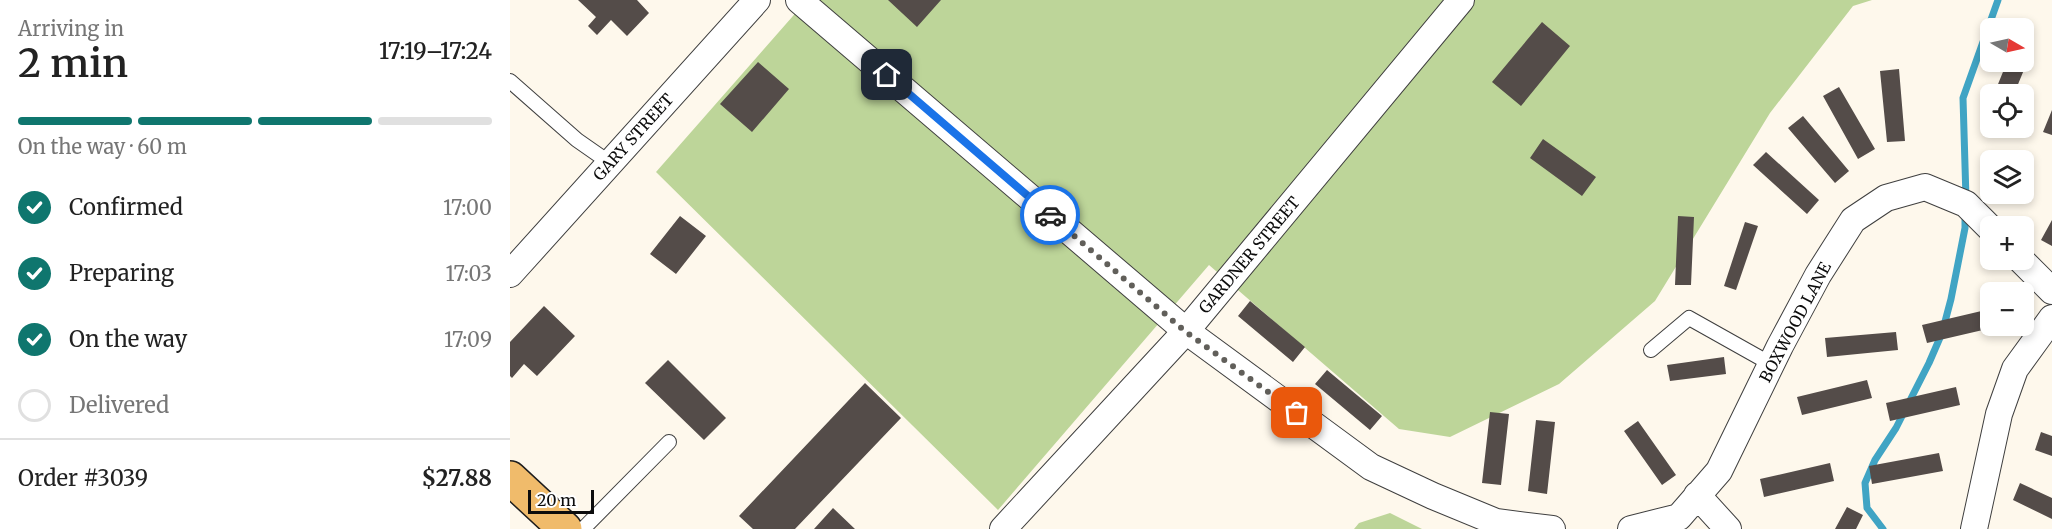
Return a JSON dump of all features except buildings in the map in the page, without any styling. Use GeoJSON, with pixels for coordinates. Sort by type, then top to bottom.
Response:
{"type":"FeatureCollection","features":[{"type":"Feature","properties":{"kind":"main road"},"geometry":{"type":"LineString","coordinates":[[510,478],[565,528]]}},
{"type":"Feature","properties":{"kind":"street","name":"GARY STREET"},"geometry":{"type":"LineString","coordinates":[[510,274],[757,0]]}},
{"type":"Feature","properties":{"kind":"street"},"geometry":{"type":"LineString","coordinates":[[799,0],[1186,332],[1371,468],[1496,522],[1552,529]]}},
{"type":"Feature","properties":{"kind":"street","name":"GARDNER STREET"},"geometry":{"type":"LineString","coordinates":[[1003,529],[1186,332],[1461,0]]}},
{"type":"Feature","properties":{"kind":"street","name":"BOXWOOD LANE"},"geometry":{"type":"LineString","coordinates":[[1631,529],[1679,517],[1719,471],[1771,364],[1818,275],[1853,220],[1886,198],[1925,188],[1966,204],[1980,218]]}},
{"type":"Feature","properties":{"kind":"street"},"geometry":{"type":"LineString","coordinates":[[2031,270],[2052,291]]}},
{"type":"Feature","properties":{"kind":"street"},"geometry":{"type":"LineString","coordinates":[[1974,529],[1998,414],[2015,369],[2052,318]]}},
{"type":"Feature","properties":{"kind":"street"},"geometry":{"type":"LineString","coordinates":[[1697,495],[1728,529]]}},
{"type":"Feature","properties":{"kind":"lane"},"geometry":{"type":"LineString","coordinates":[[510,81],[577,140],[610,163]]}},
{"type":"Feature","properties":{"kind":"lane"},"geometry":{"type":"LineString","coordinates":[[1651,350],[1689,318],[1771,364]]}},
{"type":"Feature","properties":{"kind":"lane"},"geometry":{"type":"LineString","coordinates":[[565,528],[669,442]]}},
{"type":"Feature","properties":{"kind":"green space"},"geometry":{"type":"Polygon","coordinates":[[[807,0],[1872,0],[1853,6],[1770,113],[1655,301],[1559,384],[1450,437],[1399,429],[1209,265],[998,510],[656,172],[807,0]]]}},
{"type":"Feature","properties":{"kind":"green space"},"geometry":{"type":"Polygon","coordinates":[[[1390,513],[1422,529],[1354,529],[1359,523],[1390,513]]]}},
{"type":"Feature","properties":{"kind":"waterway"},"geometry":{"type":"LineString","coordinates":[[1966,199],[1963,98],[1998,0]]}},
{"type":"Feature","properties":{"kind":"waterway"},"geometry":{"type":"LineString","coordinates":[[1883,529],[1867,508],[1865,483],[1875,460],[1896,428],[1942,333],[1965,228],[1965,213]]}},
{"type":"Feature","properties":{"kind":"way so far"},"geometry":{"type":"LineString","coordinates":[[1050,215],[1186,332],[1297,413]]}},
{"type":"Feature","properties":{"kind":"route"},"geometry":{"type":"LineString","coordinates":[[887,75],[1050,215]]}}]}
